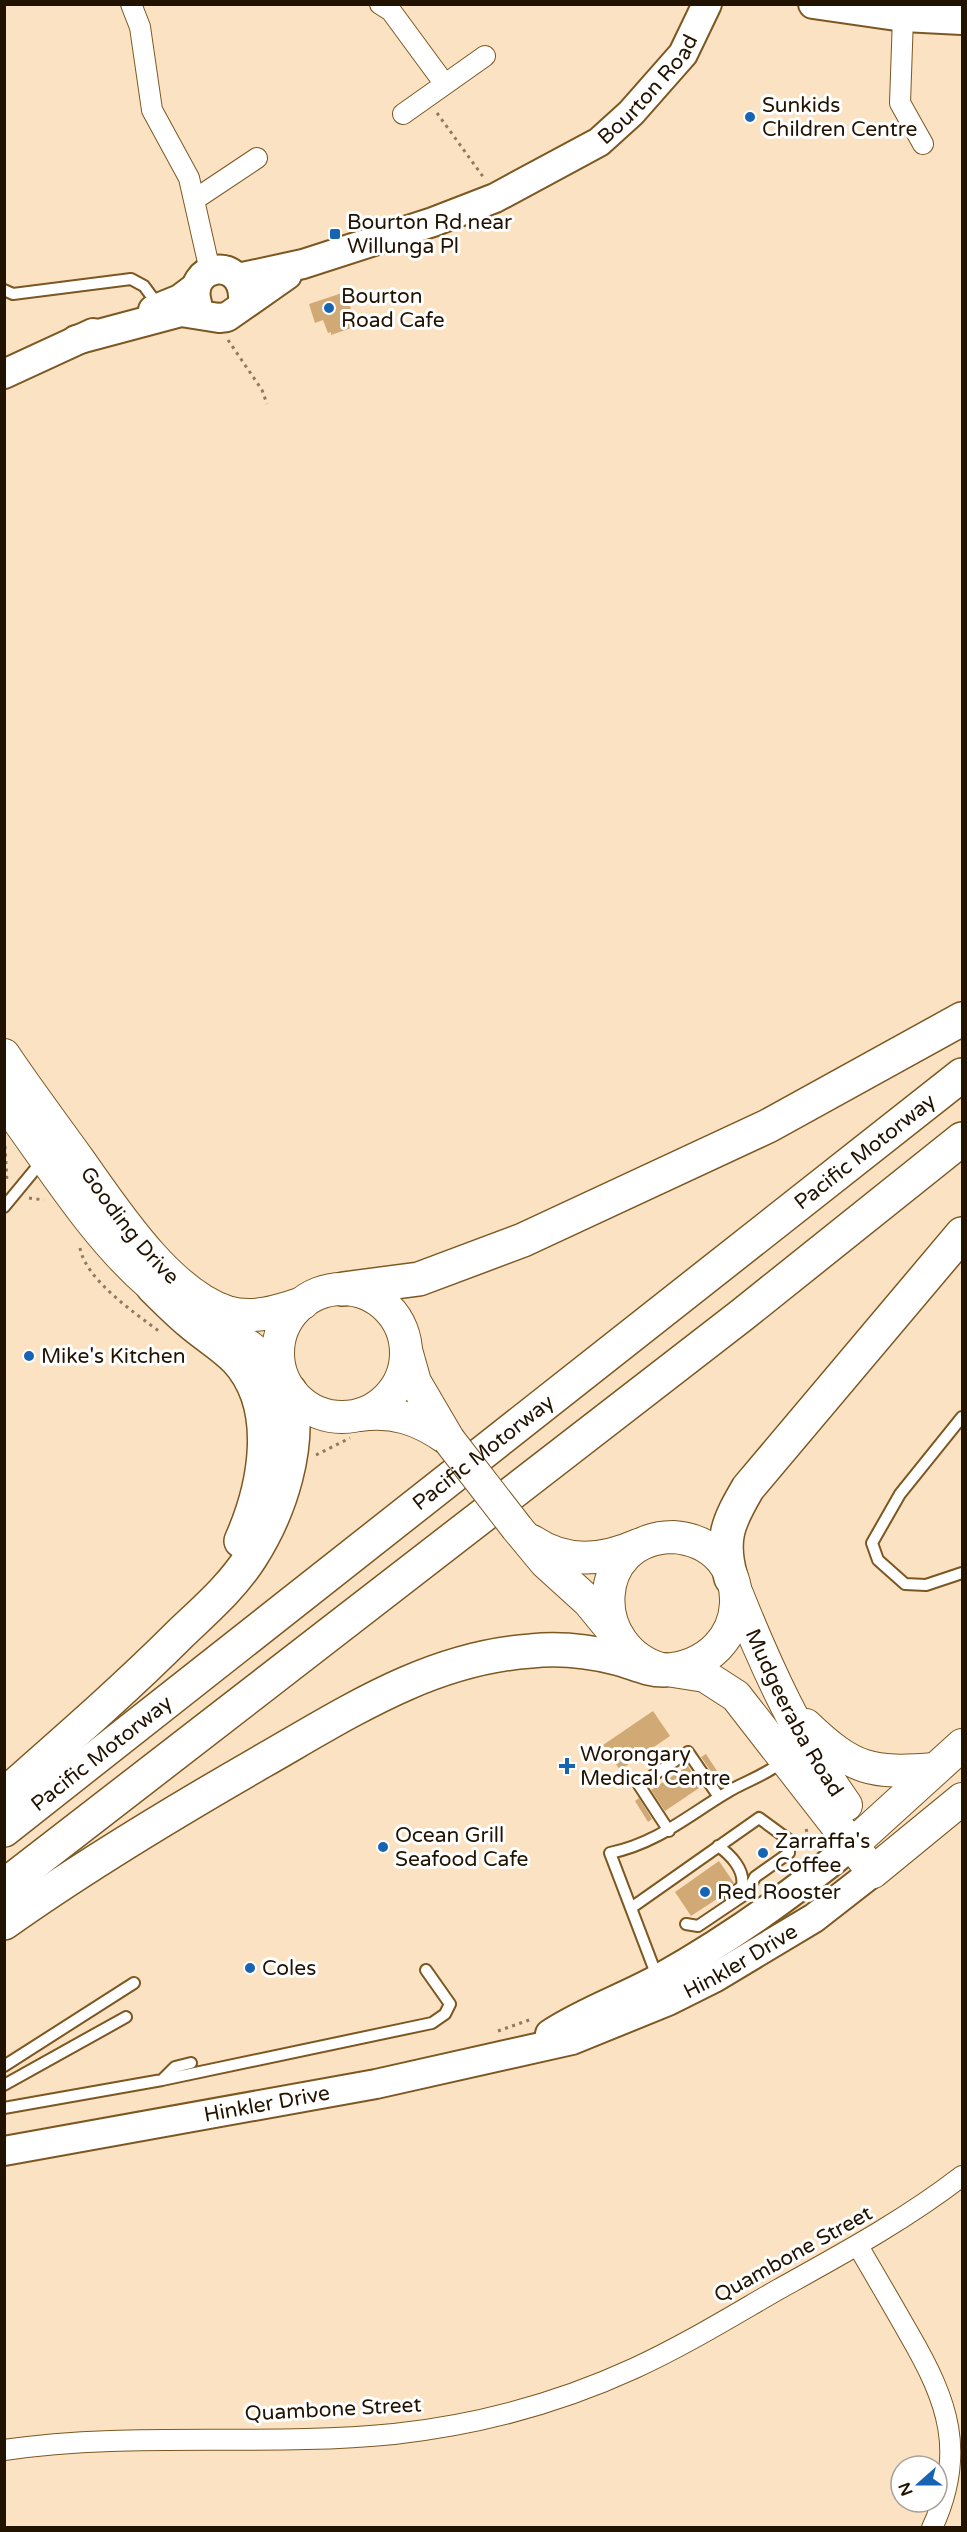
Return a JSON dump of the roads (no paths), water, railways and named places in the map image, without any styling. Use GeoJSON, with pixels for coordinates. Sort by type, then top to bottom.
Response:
{"type":"FeatureCollection","features":[{"type":"Feature","properties":{"kind":"highway"},"geometry":{"type":"LineString","coordinates":[[343,1289],[418,1279],[523,1240],[768,1126],[963,1019]]}},
{"type":"Feature","properties":{"kind":"highway","name":"Pacific Motorway"},"geometry":{"type":"LineString","coordinates":[[4,1830],[963,1075]]}},
{"type":"Feature","properties":{"kind":"highway"},"geometry":{"type":"LineString","coordinates":[[4,1886],[732,1322],[963,1139]]}},
{"type":"Feature","properties":{"kind":"highway"},"geometry":{"type":"LineString","coordinates":[[732,1581],[725,1553],[726,1535],[732,1514],[748,1488],[963,1234]]}},
{"type":"Feature","properties":{"kind":"highway"},"geometry":{"type":"LineString","coordinates":[[153,1287],[189,1321],[236,1359],[255,1390],[264,1428],[264,1452],[245,1531],[218,1584],[179,1635]]}},
{"type":"Feature","properties":{"kind":"highway"},"geometry":{"type":"LineString","coordinates":[[4,1795],[142,1673],[241,1571],[267,1529],[282,1490],[290,1456],[294,1422],[288,1388]]}},
{"type":"Feature","properties":{"kind":"highway"},"geometry":{"type":"LineString","coordinates":[[4,1923],[114,1849],[354,1709],[412,1679],[476,1659],[531,1650],[584,1651],[648,1669],[666,1670]]}},
{"type":"Feature","properties":{"kind":"main road","name":"Gooding Drive"},"geometry":{"type":"LineString","coordinates":[[4,1055],[126,1225],[151,1255],[179,1281],[216,1306],[234,1314],[272,1314],[303,1303]]}},
{"type":"Feature","properties":{"kind":"main road","name":"Gooding Drive"},"geometry":{"type":"LineString","coordinates":[[4,1101],[105,1237],[153,1287],[196,1316],[251,1346],[269,1362],[288,1388]]}},
{"type":"Feature","properties":{"kind":"main road"},"geometry":{"type":"LineString","coordinates":[[358,1426],[338,1417],[315,1412],[288,1388],[279,1369],[280,1341],[288,1319],[303,1303],[323,1293],[343,1289],[359,1291],[379,1300],[398,1322],[415,1382],[448,1440],[520,1531],[546,1563],[589,1602],[638,1657],[666,1670],[701,1659],[726,1638],[735,1615],[732,1581],[715,1555],[695,1542],[673,1537],[644,1542],[611,1555],[582,1558],[546,1550],[520,1531]]}},
{"type":"Feature","properties":{"kind":"main road"},"geometry":{"type":"LineString","coordinates":[[358,1426],[396,1388],[405,1368],[406,1346]]}},
{"type":"Feature","properties":{"kind":"main road"},"geometry":{"type":"LineString","coordinates":[[358,1426],[380,1413],[402,1416],[422,1423],[448,1440]]}},
{"type":"Feature","properties":{"kind":"main road"},"geometry":{"type":"LineString","coordinates":[[619,1638],[609,1615],[607,1596],[610,1582],[623,1559],[644,1542]]}},
{"type":"Feature","properties":{"kind":"main road","name":"Mudgeeraba Road"},"geometry":{"type":"LineString","coordinates":[[732,1581],[765,1665],[785,1706],[859,1840]]}},
{"type":"Feature","properties":{"kind":"main road"},"geometry":{"type":"LineString","coordinates":[[765,1665],[789,1740],[786,1759]]}},
{"type":"Feature","properties":{"kind":"main road","name":"Mudgeeraba Road"},"geometry":{"type":"LineString","coordinates":[[666,1670],[700,1674],[726,1687],[743,1703],[786,1759],[880,1866]]}},
{"type":"Feature","properties":{"kind":"main road"},"geometry":{"type":"LineString","coordinates":[[785,1706],[834,1751],[859,1765],[898,1772],[936,1769]]}},
{"type":"Feature","properties":{"kind":"main road"},"geometry":{"type":"LineString","coordinates":[[859,1840],[963,1745]]}},
{"type":"Feature","properties":{"kind":"main road"},"geometry":{"type":"LineString","coordinates":[[880,1866],[963,1799]]}},
{"type":"Feature","properties":{"kind":"street"},"geometry":{"type":"LineString","coordinates":[[131,4],[140,27],[152,110],[189,178],[194,200],[203,279],[198,305],[218,326]]}},
{"type":"Feature","properties":{"kind":"street"},"geometry":{"type":"LineString","coordinates":[[380,4],[391,11],[444,83]]}},
{"type":"Feature","properties":{"kind":"street","name":"Bourton Road"},"geometry":{"type":"LineString","coordinates":[[572,157],[624,108],[669,50],[687,4]]}},
{"type":"Feature","properties":{"kind":"street","name":"Bourton Road"},"geometry":{"type":"LineString","coordinates":[[218,326],[227,317],[239,292],[303,264],[434,222],[495,198],[599,142],[631,113],[683,54],[707,4]]}},
{"type":"Feature","properties":{"kind":"street"},"geometry":{"type":"LineString","coordinates":[[813,4],[903,17],[963,20]]}},
{"type":"Feature","properties":{"kind":"street"},"geometry":{"type":"LineString","coordinates":[[903,17],[900,103],[923,144]]}},
{"type":"Feature","properties":{"kind":"street"},"geometry":{"type":"LineString","coordinates":[[403,114],[485,56]]}},
{"type":"Feature","properties":{"kind":"street"},"geometry":{"type":"LineString","coordinates":[[194,200],[257,158]]}},
{"type":"Feature","properties":{"kind":"street"},"geometry":{"type":"LineString","coordinates":[[4,374],[76,340],[180,299],[203,279],[225,270],[239,292]]}},
{"type":"Feature","properties":{"kind":"street"},"geometry":{"type":"LineString","coordinates":[[76,340],[181,312],[218,326]]}},
{"type":"Feature","properties":{"kind":"street","name":"Hinkler Drive"},"geometry":{"type":"LineString","coordinates":[[4,2151],[376,2084],[572,2040],[663,1990],[859,1840]]}},
{"type":"Feature","properties":{"kind":"street","name":"Hinkler Drive"},"geometry":{"type":"LineString","coordinates":[[663,1990],[714,1978],[779,1940],[837,1901],[880,1866]]}},
{"type":"Feature","properties":{"kind":"street","name":"Quambone Street"},"geometry":{"type":"LineString","coordinates":[[4,2450],[120,2439],[393,2434],[463,2423],[516,2411],[571,2394],[636,2367],[858,2246],[918,2210],[963,2176]]}},
{"type":"Feature","properties":{"kind":"street"},"geometry":{"type":"LineString","coordinates":[[858,2246],[939,2385],[952,2427],[954,2470],[944,2506],[932,2528]]}},
{"type":"Feature","properties":{"kind":"lane"},"geometry":{"type":"LineString","coordinates":[[7,294],[131,279],[144,286],[160,308]]}},
{"type":"Feature","properties":{"kind":"lane"},"geometry":{"type":"LineString","coordinates":[[4,1207],[45,1157]]}},
{"type":"Feature","properties":{"kind":"lane"},"geometry":{"type":"LineString","coordinates":[[963,1417],[900,1494],[872,1543],[878,1560],[905,1584],[926,1585],[963,1573]]}},
{"type":"Feature","properties":{"kind":"lane"},"geometry":{"type":"LineString","coordinates":[[669,1831],[639,1785],[649,1778],[688,1752],[719,1797]]}},
{"type":"Feature","properties":{"kind":"lane"},"geometry":{"type":"LineString","coordinates":[[663,1990],[610,1853],[626,1850],[669,1831],[719,1797],[763,1776],[786,1759]]}},
{"type":"Feature","properties":{"kind":"lane"},"geometry":{"type":"LineString","coordinates":[[631,1908],[718,1846],[759,1818],[789,1840],[789,1853],[755,1877],[743,1896],[698,1926],[682,1921],[694,1921],[742,1886],[742,1876],[738,1866],[718,1846]]}},
{"type":"Feature","properties":{"kind":"lane"},"geometry":{"type":"LineString","coordinates":[[4,2108],[162,2080],[432,2023],[445,2014],[450,2004],[426,1970]]}},
{"type":"Feature","properties":{"kind":"lane"},"geometry":{"type":"LineString","coordinates":[[4,2066],[134,1983]]}},
{"type":"Feature","properties":{"kind":"lane"},"geometry":{"type":"LineString","coordinates":[[4,2085],[126,2017]]}},
{"type":"Feature","properties":{"kind":"lane"},"geometry":{"type":"LineString","coordinates":[[162,2080],[175,2067],[191,2063]]}},
{"type":"Feature","properties":{"kind":"place","name":"Sunkids Children Centre"},"geometry":{"type":"Point","coordinates":[750,117]}},
{"type":"Feature","properties":{"kind":"place","name":"Bourton Rd near Willunga Pl"},"geometry":{"type":"Point","coordinates":[335,234]}},
{"type":"Feature","properties":{"kind":"place","name":"Bourton Road Cafe"},"geometry":{"type":"Point","coordinates":[329,308]}},
{"type":"Feature","properties":{"kind":"place","name":"Mike's Kitchen"},"geometry":{"type":"Point","coordinates":[29,1356]}},
{"type":"Feature","properties":{"kind":"place","name":"Worongary Medical Centre"},"geometry":{"type":"Point","coordinates":[567,1766]}},
{"type":"Feature","properties":{"kind":"place","name":"Ocean Grill Seafood Cafe"},"geometry":{"type":"Point","coordinates":[383,1847]}},
{"type":"Feature","properties":{"kind":"place","name":"Zarraffa's Coffee"},"geometry":{"type":"Point","coordinates":[763,1853]}},
{"type":"Feature","properties":{"kind":"place","name":"Red Rooster"},"geometry":{"type":"Point","coordinates":[705,1892]}},
{"type":"Feature","properties":{"kind":"place","name":"Coles"},"geometry":{"type":"Point","coordinates":[250,1968]}}]}
